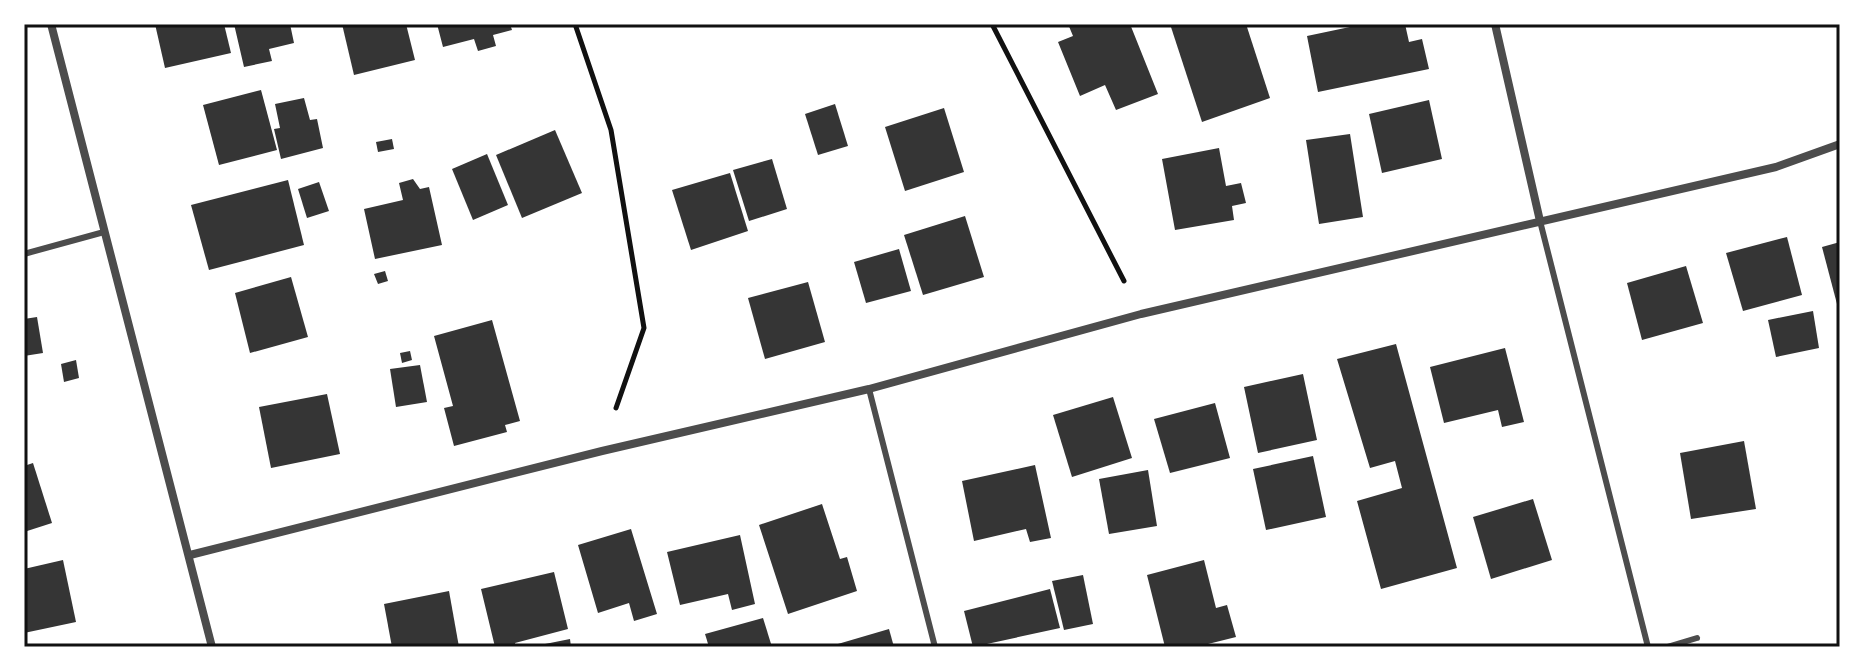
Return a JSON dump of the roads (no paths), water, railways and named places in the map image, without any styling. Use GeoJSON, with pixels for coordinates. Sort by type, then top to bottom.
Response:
{"type":"FeatureCollection","features":[{"type":"Feature","properties":{"kind":"street"},"geometry":{"type":"LineString","coordinates":[[51,24],[212,647]]}},
{"type":"Feature","properties":{"kind":"street"},"geometry":{"type":"LineString","coordinates":[[1495,24],[1540,221]]}},
{"type":"Feature","properties":{"kind":"street"},"geometry":{"type":"LineString","coordinates":[[190,555],[602,451],[869,389],[1141,314],[1776,167],[1840,144]]}},
{"type":"Feature","properties":{"kind":"lane"},"geometry":{"type":"LineString","coordinates":[[1540,221],[1648,647]]}},
{"type":"Feature","properties":{"kind":"lane"},"geometry":{"type":"LineString","coordinates":[[24,254],[104,232]]}},
{"type":"Feature","properties":{"kind":"lane"},"geometry":{"type":"LineString","coordinates":[[869,389],[935,647]]}},
{"type":"Feature","properties":{"kind":"lane"},"geometry":{"type":"LineString","coordinates":[[1667,647],[1697,638]]}}]}
